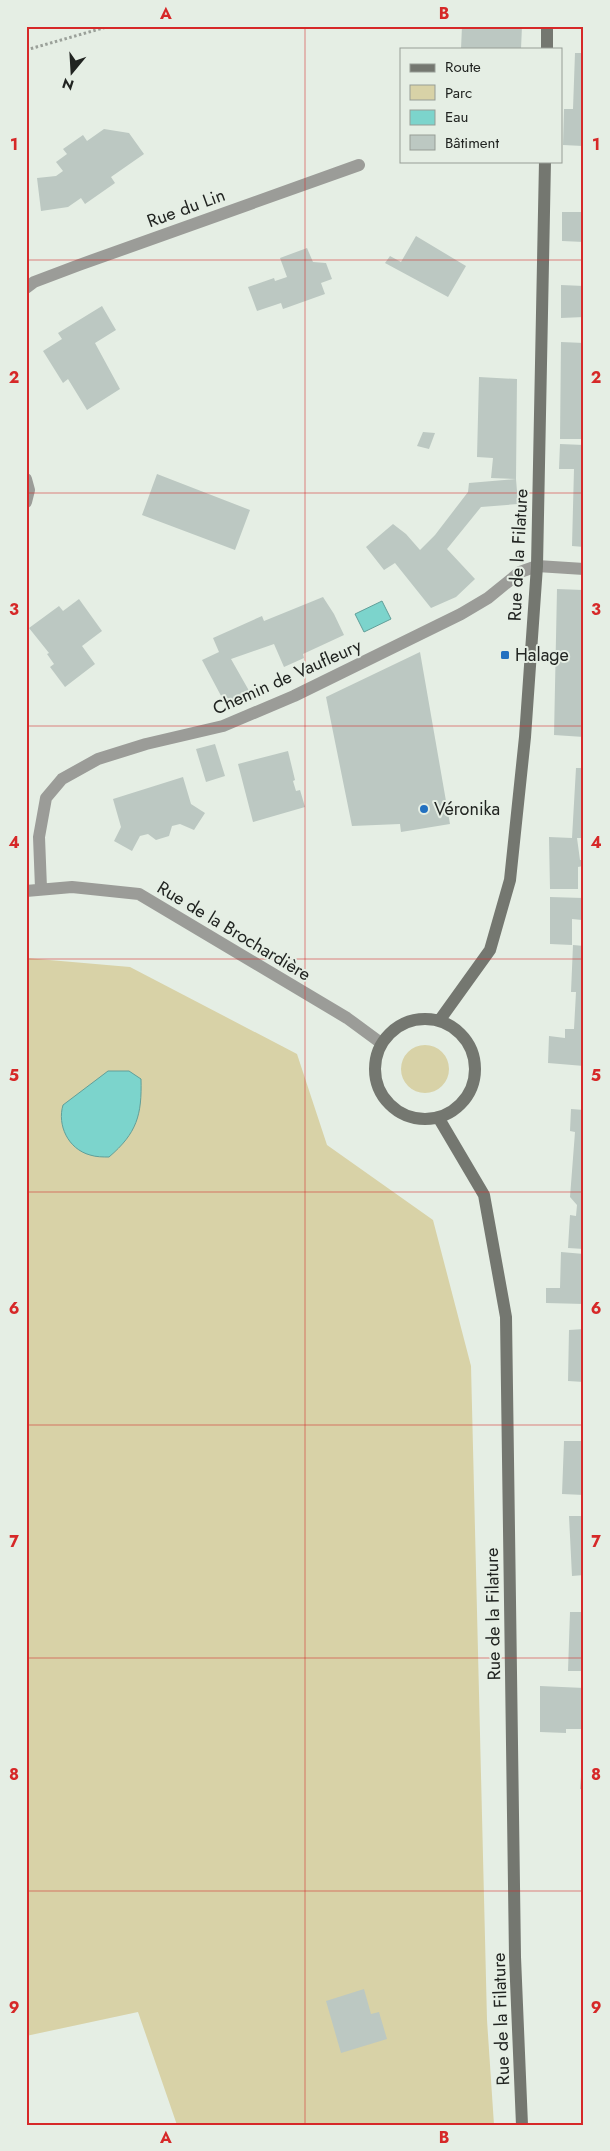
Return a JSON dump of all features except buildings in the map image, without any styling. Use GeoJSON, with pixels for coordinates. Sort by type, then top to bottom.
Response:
{"type":"FeatureCollection","features":[{"type":"Feature","properties":{"kind":"street"},"geometry":{"type":"LineString","coordinates":[[547,26],[547,48]]}},
{"type":"Feature","properties":{"kind":"street","name":"Rue de la Filature"},"geometry":{"type":"LineString","coordinates":[[439,1021],[490,950],[510,880],[525,737],[537,566],[545,162]]}},
{"type":"Feature","properties":{"kind":"street","name":"Rue du Lin"},"geometry":{"type":"LineString","coordinates":[[26,288],[34,282],[61,272],[359,165]]}},
{"type":"Feature","properties":{"kind":"street"},"geometry":{"type":"LineString","coordinates":[[26,479],[29,490],[26,502]]}},
{"type":"Feature","properties":{"kind":"street"},"geometry":{"type":"LineString","coordinates":[[537,566],[584,569]]}},
{"type":"Feature","properties":{"kind":"street","name":"Chemin de Vaufleury"},"geometry":{"type":"LineString","coordinates":[[41,888],[39,837],[46,798],[62,780],[98,759],[146,744],[224,726],[294,696],[461,614],[488,598],[520,572],[537,566]]}},
{"type":"Feature","properties":{"kind":"street","name":"Rue de la Brochardière"},"geometry":{"type":"LineString","coordinates":[[26,891],[41,888],[72,887],[138,894],[347,1018],[381,1043]]}},
{"type":"Feature","properties":{"kind":"street"},"geometry":{"type":"LineString","coordinates":[[422,1019],[439,1021],[452,1026],[470,1048],[474,1062],[474,1076],[470,1089],[462,1102],[451,1111],[438,1117],[421,1119],[405,1115],[391,1106],[380,1092],[375,1076],[375,1059],[381,1043],[392,1031],[406,1022],[422,1019]]}},
{"type":"Feature","properties":{"kind":"street","name":"Rue de la Filature"},"geometry":{"type":"LineString","coordinates":[[438,1117],[484,1195],[506,1317],[515,1957],[522,2125]]}},
{"type":"Feature","properties":{"kind":"path"},"geometry":{"type":"LineString","coordinates":[[26,50],[110,26]]}},
{"type":"Feature","properties":{"kind":"green space"},"geometry":{"type":"Polygon","coordinates":[[[26,958],[130,967],[297,1054],[327,1145],[433,1220],[471,1366],[487,2020],[494,2125],[177,2125],[138,2012],[26,2036],[26,958]]]}},
{"type":"Feature","properties":{"kind":"green space"},"geometry":{"type":"Polygon","coordinates":[[[420,1045],[430,1045],[442,1052],[449,1064],[449,1074],[442,1086],[430,1093],[420,1093],[412,1089],[405,1082],[401,1074],[401,1064],[405,1056],[412,1049],[420,1045]]]}},
{"type":"Feature","properties":{"kind":"water"},"geometry":{"type":"Polygon","coordinates":[[[382,601],[391,619],[364,632],[355,614],[382,601]]]}},
{"type":"Feature","properties":{"kind":"water"},"geometry":{"type":"Polygon","coordinates":[[[108,1071],[129,1071],[141,1079],[139,1113],[132,1131],[126,1140],[109,1157],[97,1157],[82,1152],[70,1142],[63,1128],[63,1105],[108,1071]]]}},
{"type":"Feature","properties":{"kind":"place","name":"Halage"},"geometry":{"type":"Point","coordinates":[505,655]}},
{"type":"Feature","properties":{"kind":"place","name":"Véronika"},"geometry":{"type":"Point","coordinates":[424,809]}}]}
